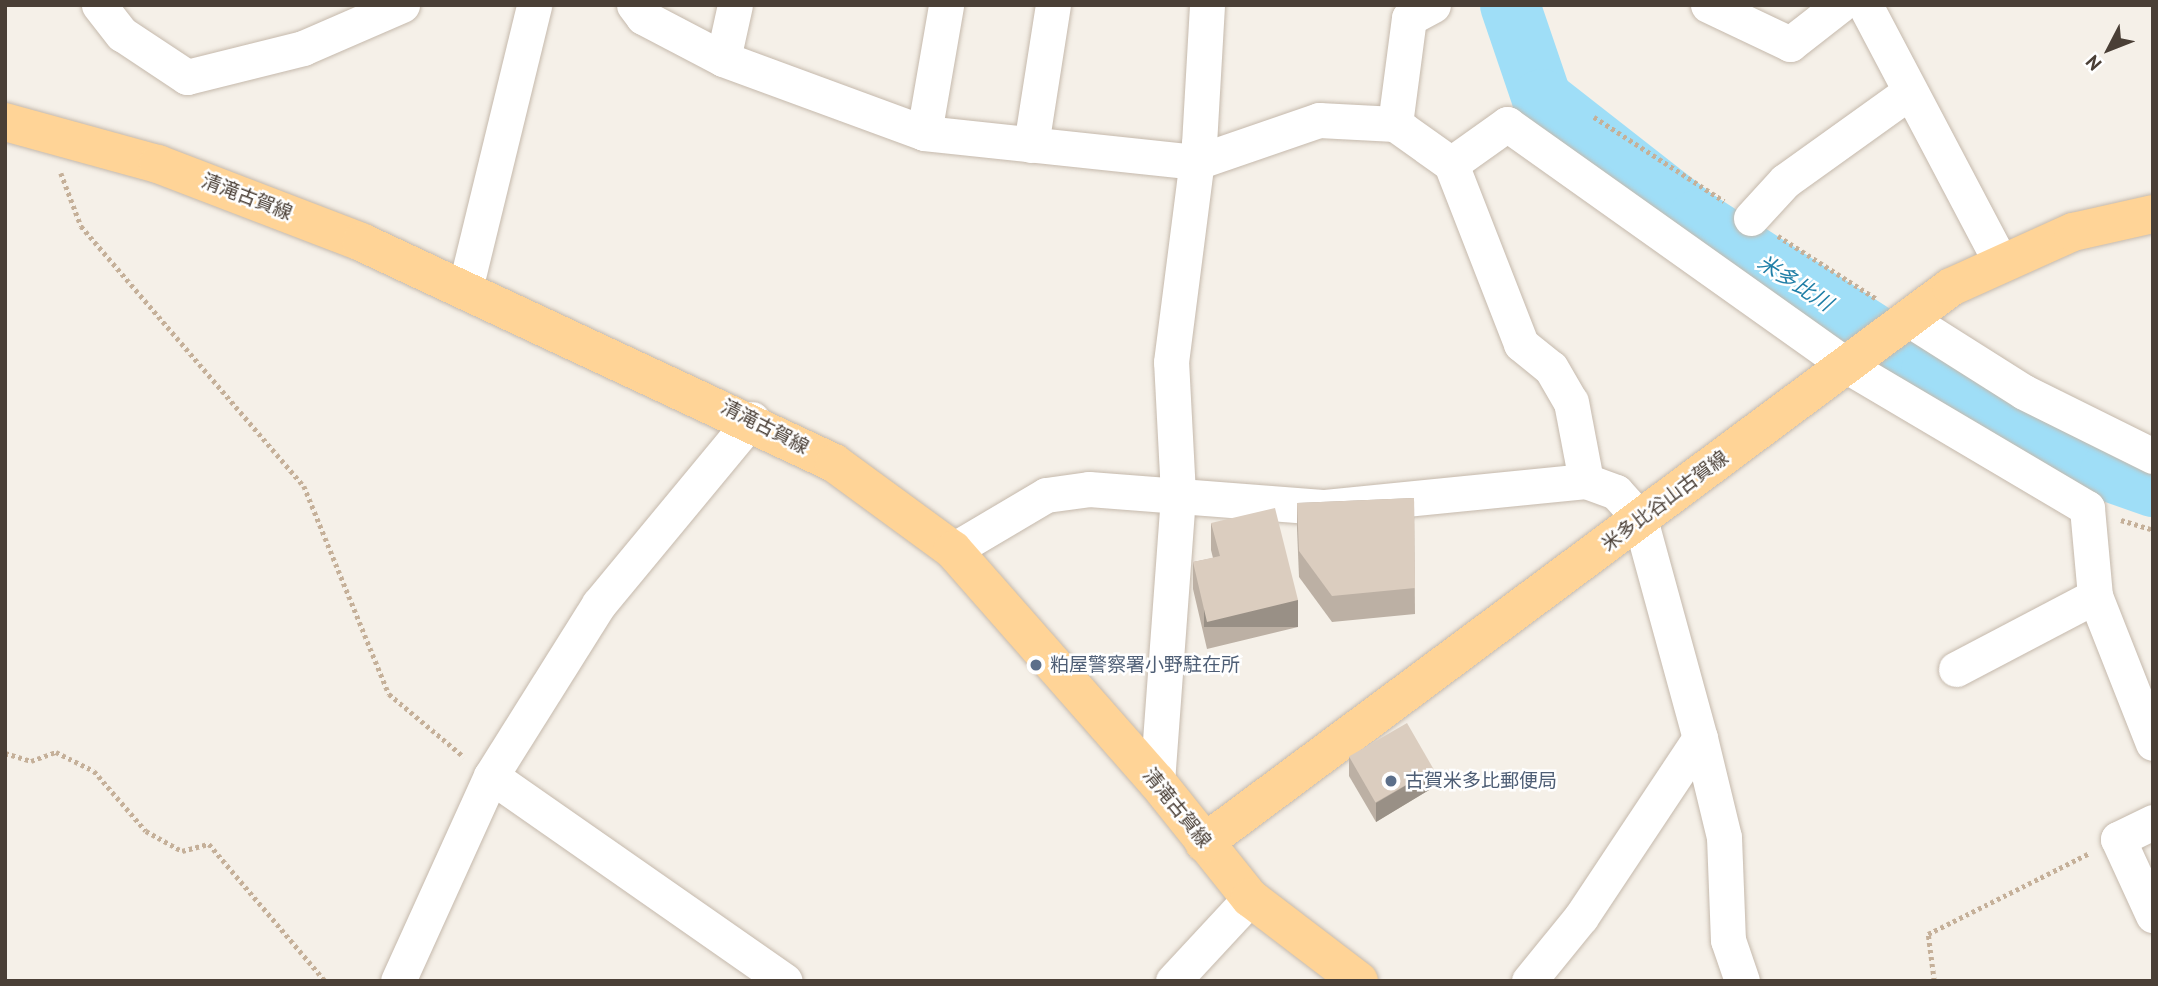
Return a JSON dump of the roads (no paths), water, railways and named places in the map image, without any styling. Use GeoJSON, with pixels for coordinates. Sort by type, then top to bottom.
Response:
{"type":"FeatureCollection","features":[{"type":"Feature","properties":{"kind":"main road","name":"清滝古賀線"},"geometry":{"type":"LineString","coordinates":[[5,121],[63,136],[258,200],[465,289],[752,419],[834,463],[953,550],[1157,782],[1250,898],[1359,981]]}},
{"type":"Feature","properties":{"kind":"main road","name":"米多比谷山古賀線"},"geometry":{"type":"LineString","coordinates":[[1204,842],[1852,362],[1907,318],[2000,261],[2073,232],[2153,214]]}},
{"type":"Feature","properties":{"kind":"street"},"geometry":{"type":"LineString","coordinates":[[99,5],[122,34],[187,77],[303,48],[402,5]]}},
{"type":"Feature","properties":{"kind":"street"},"geometry":{"type":"LineString","coordinates":[[465,289],[534,5]]}},
{"type":"Feature","properties":{"kind":"street"},"geometry":{"type":"LineString","coordinates":[[634,5],[643,17],[723,59],[924,133],[1197,162],[1319,120],[1395,124],[1451,164],[1521,344],[1551,368],[1572,402],[1586,481]]}},
{"type":"Feature","properties":{"kind":"street"},"geometry":{"type":"LineString","coordinates":[[723,59],[735,5]]}},
{"type":"Feature","properties":{"kind":"street"},"geometry":{"type":"LineString","coordinates":[[924,133],[946,5]]}},
{"type":"Feature","properties":{"kind":"street"},"geometry":{"type":"LineString","coordinates":[[1031,145],[1053,5]]}},
{"type":"Feature","properties":{"kind":"street"},"geometry":{"type":"LineString","coordinates":[[1157,782],[1178,494],[1171,362],[1197,162],[1207,5]]}},
{"type":"Feature","properties":{"kind":"street"},"geometry":{"type":"LineString","coordinates":[[1395,124],[1409,18],[1433,5]]}},
{"type":"Feature","properties":{"kind":"street"},"geometry":{"type":"LineString","coordinates":[[1707,5],[1790,44],[1840,5]]}},
{"type":"Feature","properties":{"kind":"street"},"geometry":{"type":"LineString","coordinates":[[1865,5],[1908,93],[2000,261]]}},
{"type":"Feature","properties":{"kind":"street"},"geometry":{"type":"LineString","coordinates":[[1751,218],[1785,181],[1908,93]]}},
{"type":"Feature","properties":{"kind":"street"},"geometry":{"type":"LineString","coordinates":[[1451,164],[1507,124],[1852,362],[2087,508],[2095,596],[2153,743]]}},
{"type":"Feature","properties":{"kind":"street"},"geometry":{"type":"LineString","coordinates":[[1907,318],[2024,392],[2153,456]]}},
{"type":"Feature","properties":{"kind":"street"},"geometry":{"type":"LineString","coordinates":[[398,981],[491,776],[599,604],[752,419]]}},
{"type":"Feature","properties":{"kind":"street"},"geometry":{"type":"LineString","coordinates":[[953,550],[1046,495],[1089,489],[1325,507],[1586,481],[1616,492],[1640,519],[1700,738],[1724,837],[1728,940],[1742,981]]}},
{"type":"Feature","properties":{"kind":"street"},"geometry":{"type":"LineString","coordinates":[[1956,669],[2095,596]]}},
{"type":"Feature","properties":{"kind":"street"},"geometry":{"type":"LineString","coordinates":[[1530,981],[1700,738]]}},
{"type":"Feature","properties":{"kind":"street"},"geometry":{"type":"LineString","coordinates":[[491,776],[785,981]]}},
{"type":"Feature","properties":{"kind":"street"},"geometry":{"type":"LineString","coordinates":[[2153,822],[2118,839],[2153,915]]}},
{"type":"Feature","properties":{"kind":"street"},"geometry":{"type":"LineString","coordinates":[[1173,981],[1250,898]]}},
{"type":"Feature","properties":{"kind":"waterway","name":"米多比川"},"geometry":{"type":"LineString","coordinates":[[1510,5],[1542,99],[1697,220],[1931,371],[2110,472],[2153,487]]}},
{"type":"Feature","properties":{"kind":"place","name":"粕屋警察署小野駐在所"},"geometry":{"type":"Point","coordinates":[1036,665]}},
{"type":"Feature","properties":{"kind":"place","name":"古賀米多比郵便局"},"geometry":{"type":"Point","coordinates":[1391,781]}}]}
